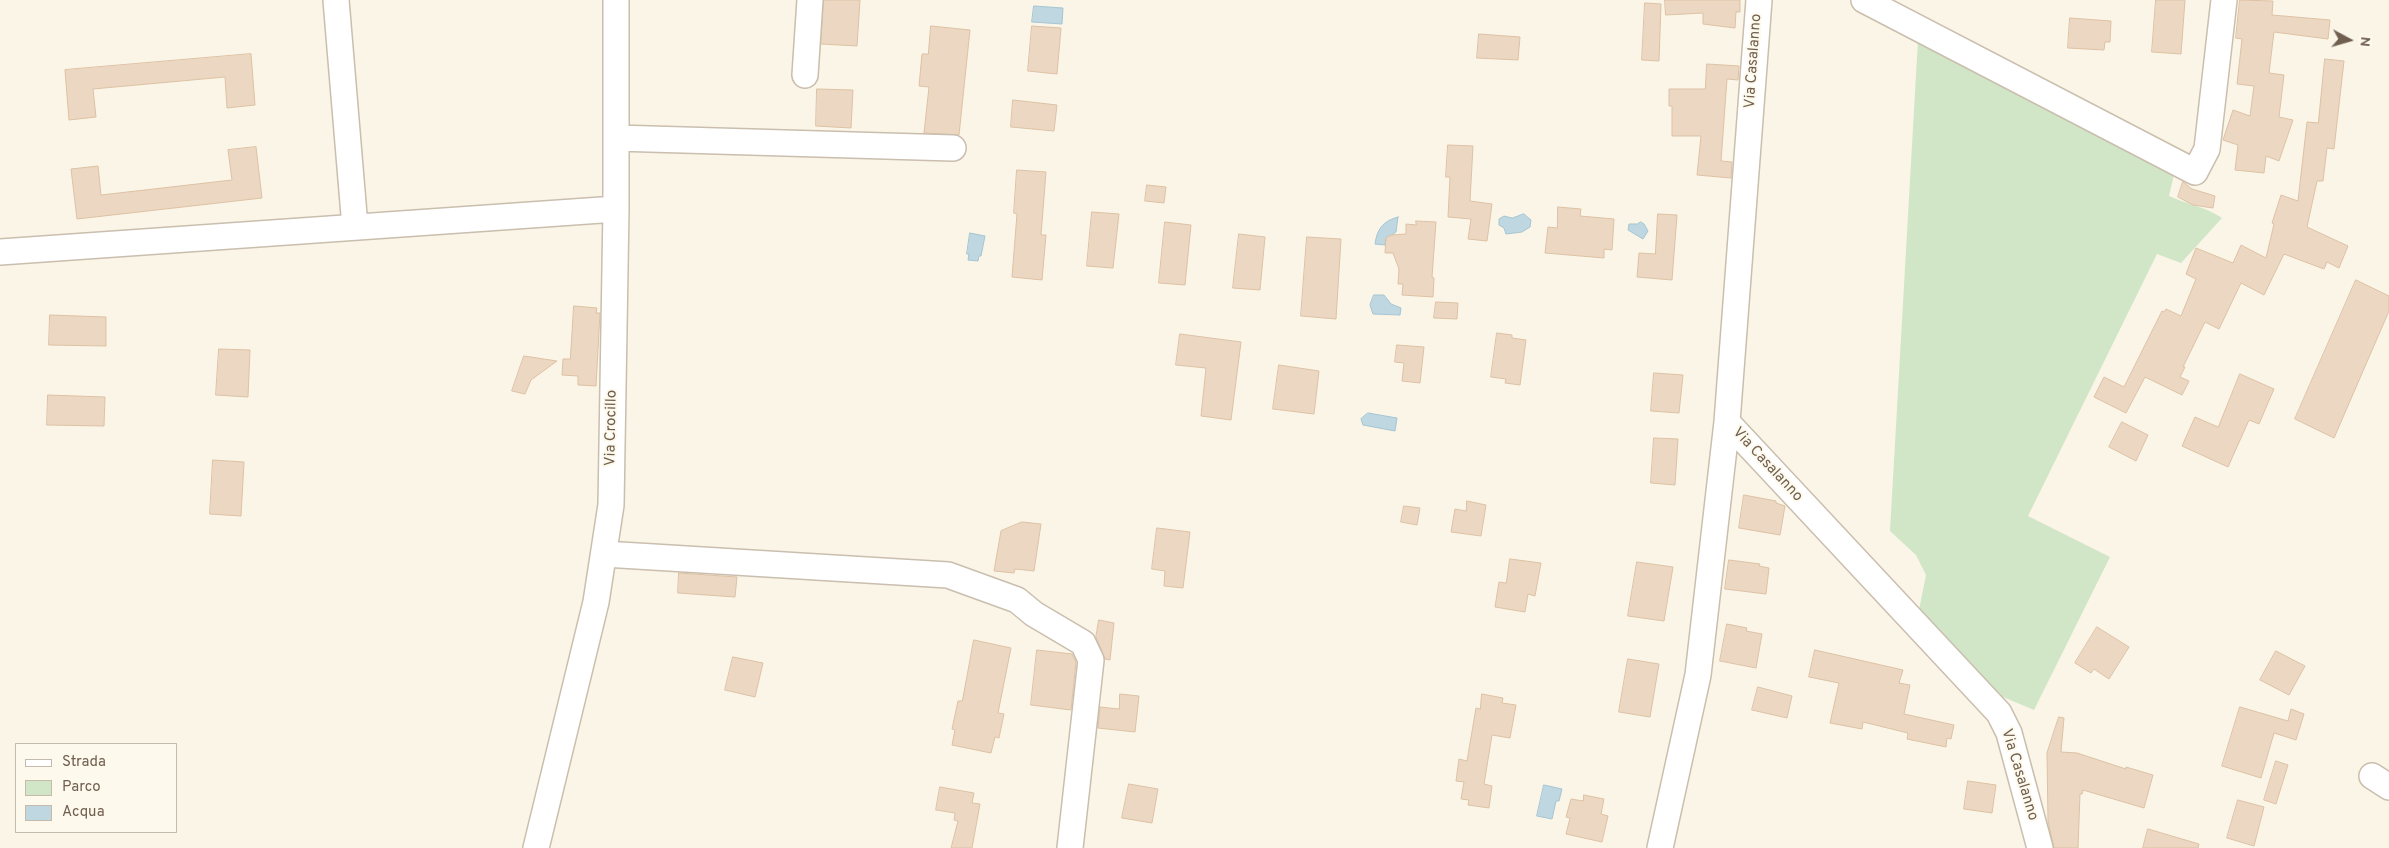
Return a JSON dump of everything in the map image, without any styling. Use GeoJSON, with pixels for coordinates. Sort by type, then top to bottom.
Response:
{"type":"FeatureCollection","features":[{"type":"Feature","properties":{"kind":"street"},"geometry":{"type":"LineString","coordinates":[[336,0],[355,227]]}},
{"type":"Feature","properties":{"kind":"street","name":"Via Crocillo"},"geometry":{"type":"LineString","coordinates":[[536,848],[596,602],[611,505],[616,208],[616,0]]}},
{"type":"Feature","properties":{"kind":"street"},"geometry":{"type":"LineString","coordinates":[[805,75],[810,0]]}},
{"type":"Feature","properties":{"kind":"street","name":"Via Casalanno"},"geometry":{"type":"LineString","coordinates":[[1759,0],[1727,422],[1999,713],[2009,733],[2040,848]]}},
{"type":"Feature","properties":{"kind":"street"},"geometry":{"type":"LineString","coordinates":[[1864,0],[2195,172],[2208,149],[2224,0]]}},
{"type":"Feature","properties":{"kind":"street"},"geometry":{"type":"LineString","coordinates":[[616,138],[952,148]]}},
{"type":"Feature","properties":{"kind":"street"},"geometry":{"type":"LineString","coordinates":[[0,252],[616,208]]}},
{"type":"Feature","properties":{"kind":"street"},"geometry":{"type":"LineString","coordinates":[[1660,848],[1698,675],[1727,422]]}},
{"type":"Feature","properties":{"kind":"street"},"geometry":{"type":"LineString","coordinates":[[604,554],[948,575],[1016,600],[1034,614],[1083,643],[1091,660],[1070,848]]}},
{"type":"Feature","properties":{"kind":"green space"},"geometry":{"type":"Polygon","coordinates":[[[1918,40],[2175,170],[2169,196],[2222,218],[2181,263],[2157,254],[2028,516],[2110,557],[2034,710],[1996,694],[1919,610],[1926,575],[1916,555],[1890,531],[1918,40]]]}},
{"type":"Feature","properties":{"kind":"water"},"geometry":{"type":"Polygon","coordinates":[[[1034,6],[1063,8],[1062,24],[1032,22],[1034,6]]]}},
{"type":"Feature","properties":{"kind":"water"},"geometry":{"type":"Polygon","coordinates":[[[1524,214],[1531,220],[1530,227],[1522,232],[1506,234],[1504,228],[1499,225],[1499,219],[1504,216],[1512,218],[1524,214]]]}},
{"type":"Feature","properties":{"kind":"water"},"geometry":{"type":"Polygon","coordinates":[[[1398,217],[1396,232],[1386,239],[1385,245],[1375,244],[1377,234],[1382,226],[1398,217]]]}},
{"type":"Feature","properties":{"kind":"water"},"geometry":{"type":"Polygon","coordinates":[[[1641,222],[1648,231],[1643,239],[1628,230],[1629,224],[1641,222]]]}},
{"type":"Feature","properties":{"kind":"water"},"geometry":{"type":"Polygon","coordinates":[[[970,233],[985,236],[981,256],[979,256],[978,261],[968,260],[970,233]]]}},
{"type":"Feature","properties":{"kind":"water"},"geometry":{"type":"Polygon","coordinates":[[[1374,295],[1384,295],[1391,304],[1401,308],[1400,315],[1373,314],[1370,305],[1374,295]]]}},
{"type":"Feature","properties":{"kind":"water"},"geometry":{"type":"Polygon","coordinates":[[[1368,413],[1397,418],[1395,431],[1363,425],[1361,419],[1368,413]]]}},
{"type":"Feature","properties":{"kind":"water"},"geometry":{"type":"Polygon","coordinates":[[[1544,785],[1562,789],[1559,801],[1556,801],[1552,819],[1537,816],[1544,785]]]}},
{"type":"Feature","properties":{"kind":"building"},"geometry":{"type":"Polygon","coordinates":[[[824,0],[860,0],[857,46],[821,44],[824,0]]]}},
{"type":"Feature","properties":{"kind":"building"},"geometry":{"type":"Polygon","coordinates":[[[1665,0],[1740,0],[1740,12],[1736,12],[1735,28],[1703,24],[1703,13],[1666,15],[1665,0]]]}},
{"type":"Feature","properties":{"kind":"building"},"geometry":{"type":"Polygon","coordinates":[[[2156,0],[2185,0],[2181,54],[2152,52],[2156,0]]]}},
{"type":"Feature","properties":{"kind":"building"},"geometry":{"type":"Polygon","coordinates":[[[2240,0],[2273,1],[2272,15],[2330,20],[2328,39],[2274,32],[2269,73],[2284,75],[2279,117],[2293,120],[2279,161],[2266,156],[2264,173],[2235,170],[2238,145],[2223,140],[2233,110],[2250,116],[2254,86],[2237,84],[2242,39],[2236,38],[2240,0]]]}},
{"type":"Feature","properties":{"kind":"building"},"geometry":{"type":"Polygon","coordinates":[[[1645,3],[1661,4],[1659,61],[1642,60],[1645,3]]]}},
{"type":"Feature","properties":{"kind":"building"},"geometry":{"type":"Polygon","coordinates":[[[2070,18],[2111,21],[2110,42],[2105,42],[2104,50],[2068,48],[2070,18]]]}},
{"type":"Feature","properties":{"kind":"building"},"geometry":{"type":"Polygon","coordinates":[[[931,26],[970,30],[959,135],[924,133],[929,87],[919,86],[922,54],[928,54],[931,26]]]}},
{"type":"Feature","properties":{"kind":"building"},"geometry":{"type":"Polygon","coordinates":[[[1032,26],[1061,28],[1057,74],[1028,71],[1032,26]]]}},
{"type":"Feature","properties":{"kind":"building"},"geometry":{"type":"Polygon","coordinates":[[[1479,34],[1520,37],[1518,60],[1477,58],[1479,34]]]}},
{"type":"Feature","properties":{"kind":"building"},"geometry":{"type":"Polygon","coordinates":[[[251,54],[255,105],[227,108],[225,77],[93,89],[96,117],[69,120],[65,70],[251,54]]]}},
{"type":"Feature","properties":{"kind":"building"},"geometry":{"type":"Polygon","coordinates":[[[2325,59],[2344,61],[2334,149],[2327,148],[2323,181],[2317,181],[2307,227],[2348,246],[2339,268],[2327,262],[2324,269],[2284,254],[2264,295],[2241,283],[2219,329],[2205,322],[2183,367],[2185,367],[2180,377],[2189,381],[2182,395],[2145,377],[2126,413],[2094,397],[2104,377],[2124,387],[2162,311],[2164,312],[2166,309],[2181,316],[2196,279],[2186,274],[2196,248],[2233,263],[2241,245],[2266,258],[2274,224],[2272,223],[2281,195],[2298,201],[2307,122],[2318,123],[2325,59]]]}},
{"type":"Feature","properties":{"kind":"building"},"geometry":{"type":"Polygon","coordinates":[[[1707,64],[1739,66],[1738,80],[1727,79],[1721,161],[1732,162],[1731,178],[1697,175],[1701,136],[1672,136],[1672,106],[1669,106],[1669,89],[1705,89],[1707,64]]]}},
{"type":"Feature","properties":{"kind":"building"},"geometry":{"type":"Polygon","coordinates":[[[817,89],[853,90],[851,128],[816,126],[817,89]]]}},
{"type":"Feature","properties":{"kind":"building"},"geometry":{"type":"Polygon","coordinates":[[[1013,100],[1057,105],[1054,131],[1011,127],[1013,100]]]}},
{"type":"Feature","properties":{"kind":"building"},"geometry":{"type":"Polygon","coordinates":[[[1448,145],[1473,146],[1470,201],[1492,204],[1487,241],[1468,239],[1471,219],[1448,217],[1450,177],[1446,177],[1448,145]]]}},
{"type":"Feature","properties":{"kind":"building"},"geometry":{"type":"Polygon","coordinates":[[[256,147],[262,198],[77,219],[71,169],[98,166],[101,195],[232,180],[228,150],[256,147]]]}},
{"type":"Feature","properties":{"kind":"building"},"geometry":{"type":"Polygon","coordinates":[[[1017,170],[1046,172],[1041,235],[1046,235],[1042,280],[1012,277],[1017,214],[1014,213],[1017,170]]]}},
{"type":"Feature","properties":{"kind":"building"},"geometry":{"type":"Polygon","coordinates":[[[2183,182],[2192,189],[2215,196],[2213,208],[2193,205],[2178,197],[2183,182]]]}},
{"type":"Feature","properties":{"kind":"building"},"geometry":{"type":"Polygon","coordinates":[[[1147,185],[1166,187],[1164,203],[1145,201],[1147,185]]]}},
{"type":"Feature","properties":{"kind":"building"},"geometry":{"type":"Polygon","coordinates":[[[1558,207],[1581,209],[1580,216],[1614,219],[1612,250],[1604,249],[1604,258],[1545,253],[1548,227],[1557,228],[1558,207]]]}},
{"type":"Feature","properties":{"kind":"building"},"geometry":{"type":"Polygon","coordinates":[[[1092,212],[1119,214],[1113,268],[1087,266],[1092,212]]]}},
{"type":"Feature","properties":{"kind":"building"},"geometry":{"type":"Polygon","coordinates":[[[1658,214],[1677,215],[1672,280],[1637,277],[1639,253],[1655,254],[1658,214]]]}},
{"type":"Feature","properties":{"kind":"building"},"geometry":{"type":"Polygon","coordinates":[[[1416,221],[1436,222],[1432,277],[1434,278],[1433,297],[1402,295],[1403,284],[1398,284],[1399,269],[1393,253],[1385,253],[1386,238],[1391,235],[1406,234],[1406,224],[1416,225],[1416,221]]]}},
{"type":"Feature","properties":{"kind":"building"},"geometry":{"type":"Polygon","coordinates":[[[1165,222],[1191,225],[1185,285],[1159,283],[1165,222]]]}},
{"type":"Feature","properties":{"kind":"building"},"geometry":{"type":"Polygon","coordinates":[[[1239,234],[1265,237],[1260,290],[1233,288],[1239,234]]]}},
{"type":"Feature","properties":{"kind":"building"},"geometry":{"type":"Polygon","coordinates":[[[1307,237],[1341,239],[1336,319],[1301,316],[1307,237]]]}},
{"type":"Feature","properties":{"kind":"building"},"geometry":{"type":"Polygon","coordinates":[[[2356,280],[2389,296],[2389,311],[2334,438],[2295,419],[2356,280]]]}},
{"type":"Feature","properties":{"kind":"building"},"geometry":{"type":"Polygon","coordinates":[[[1436,302],[1458,303],[1457,319],[1434,318],[1436,302]]]}},
{"type":"Feature","properties":{"kind":"building"},"geometry":{"type":"Polygon","coordinates":[[[574,306],[597,308],[596,313],[600,313],[596,386],[578,385],[578,376],[562,375],[563,359],[570,359],[574,306]]]}},
{"type":"Feature","properties":{"kind":"building"},"geometry":{"type":"Polygon","coordinates":[[[50,315],[106,317],[106,346],[49,345],[50,315]]]}},
{"type":"Feature","properties":{"kind":"building"},"geometry":{"type":"Polygon","coordinates":[[[1497,333],[1512,335],[1512,338],[1526,340],[1520,385],[1505,383],[1506,379],[1491,377],[1497,333]]]}},
{"type":"Feature","properties":{"kind":"building"},"geometry":{"type":"Polygon","coordinates":[[[1180,334],[1241,342],[1231,420],[1201,416],[1206,368],[1176,365],[1180,334]]]}},
{"type":"Feature","properties":{"kind":"building"},"geometry":{"type":"Polygon","coordinates":[[[1397,345],[1424,347],[1420,383],[1402,381],[1404,363],[1395,362],[1397,345]]]}},
{"type":"Feature","properties":{"kind":"building"},"geometry":{"type":"Polygon","coordinates":[[[219,349],[250,350],[248,397],[216,395],[219,349]]]}},
{"type":"Feature","properties":{"kind":"building"},"geometry":{"type":"Polygon","coordinates":[[[524,356],[557,361],[531,380],[525,394],[512,391],[524,356]]]}},
{"type":"Feature","properties":{"kind":"building"},"geometry":{"type":"Polygon","coordinates":[[[1279,365],[1319,371],[1314,414],[1273,409],[1279,365]]]}},
{"type":"Feature","properties":{"kind":"building"},"geometry":{"type":"Polygon","coordinates":[[[1654,373],[1683,375],[1679,413],[1651,411],[1654,373]]]}},
{"type":"Feature","properties":{"kind":"building"},"geometry":{"type":"Polygon","coordinates":[[[2240,374],[2274,389],[2259,424],[2249,420],[2228,467],[2182,446],[2195,417],[2218,427],[2240,374]]]}},
{"type":"Feature","properties":{"kind":"building"},"geometry":{"type":"Polygon","coordinates":[[[48,395],[105,397],[104,426],[47,425],[48,395]]]}},
{"type":"Feature","properties":{"kind":"building"},"geometry":{"type":"Polygon","coordinates":[[[2122,422],[2148,435],[2136,461],[2109,447],[2122,422]]]}},
{"type":"Feature","properties":{"kind":"building"},"geometry":{"type":"Polygon","coordinates":[[[1654,438],[1678,439],[1675,485],[1651,483],[1654,438]]]}},
{"type":"Feature","properties":{"kind":"building"},"geometry":{"type":"Polygon","coordinates":[[[213,460],[244,462],[241,516],[210,514],[213,460]]]}},
{"type":"Feature","properties":{"kind":"building"},"geometry":{"type":"Polygon","coordinates":[[[1744,495],[1776,501],[1776,503],[1785,506],[1780,535],[1739,528],[1744,495]]]}},
{"type":"Feature","properties":{"kind":"building"},"geometry":{"type":"Polygon","coordinates":[[[1467,501],[1486,505],[1481,536],[1451,532],[1455,509],[1466,511],[1467,501]]]}},
{"type":"Feature","properties":{"kind":"building"},"geometry":{"type":"Polygon","coordinates":[[[1404,506],[1420,508],[1417,525],[1401,522],[1404,506]]]}},
{"type":"Feature","properties":{"kind":"building"},"geometry":{"type":"Polygon","coordinates":[[[1022,522],[1041,524],[1034,571],[1015,569],[1014,573],[994,571],[1001,531],[1022,522]]]}},
{"type":"Feature","properties":{"kind":"building"},"geometry":{"type":"Polygon","coordinates":[[[1157,528],[1190,532],[1183,588],[1164,586],[1165,571],[1152,569],[1157,528]]]}},
{"type":"Feature","properties":{"kind":"building"},"geometry":{"type":"Polygon","coordinates":[[[1510,559],[1541,563],[1535,596],[1528,594],[1525,612],[1495,607],[1499,582],[1506,583],[1510,559]]]}},
{"type":"Feature","properties":{"kind":"building"},"geometry":{"type":"Polygon","coordinates":[[[1729,560],[1760,564],[1759,566],[1769,568],[1766,594],[1725,589],[1729,560]]]}},
{"type":"Feature","properties":{"kind":"building"},"geometry":{"type":"Polygon","coordinates":[[[1637,562],[1673,567],[1664,621],[1628,616],[1637,562]]]}},
{"type":"Feature","properties":{"kind":"building"},"geometry":{"type":"Polygon","coordinates":[[[679,573],[737,577],[735,597],[678,593],[679,573]]]}},
{"type":"Feature","properties":{"kind":"building"},"geometry":{"type":"Polygon","coordinates":[[[1099,620],[1114,623],[1110,660],[1105,659],[1096,637],[1099,620]]]}},
{"type":"Feature","properties":{"kind":"building"},"geometry":{"type":"Polygon","coordinates":[[[1727,624],[1747,628],[1746,631],[1762,634],[1756,668],[1720,661],[1727,624]]]}},
{"type":"Feature","properties":{"kind":"building"},"geometry":{"type":"Polygon","coordinates":[[[2097,627],[2129,647],[2109,679],[2094,669],[2091,673],[2075,663],[2097,627]]]}},
{"type":"Feature","properties":{"kind":"building"},"geometry":{"type":"Polygon","coordinates":[[[974,640],[1011,648],[998,713],[1004,714],[999,738],[995,737],[991,753],[952,745],[955,730],[952,729],[958,701],[962,701],[974,640]]]}},
{"type":"Feature","properties":{"kind":"building"},"geometry":{"type":"Polygon","coordinates":[[[1037,650],[1072,654],[1076,662],[1071,710],[1031,705],[1037,650]]]}},
{"type":"Feature","properties":{"kind":"building"},"geometry":{"type":"Polygon","coordinates":[[[1815,650],[1903,670],[1899,683],[1910,685],[1904,714],[1954,725],[1951,739],[1947,738],[1946,747],[1907,739],[1908,733],[1863,722],[1862,729],[1830,723],[1839,683],[1809,677],[1815,650]]]}},
{"type":"Feature","properties":{"kind":"building"},"geometry":{"type":"Polygon","coordinates":[[[2276,651],[2305,666],[2289,695],[2260,680],[2276,651]]]}},
{"type":"Feature","properties":{"kind":"building"},"geometry":{"type":"Polygon","coordinates":[[[733,657],[763,663],[755,697],[725,690],[733,657]]]}},
{"type":"Feature","properties":{"kind":"building"},"geometry":{"type":"Polygon","coordinates":[[[1628,659],[1659,664],[1650,717],[1619,712],[1628,659]]]}},
{"type":"Feature","properties":{"kind":"building"},"geometry":{"type":"Polygon","coordinates":[[[1758,687],[1792,696],[1787,718],[1752,710],[1758,687]]]}},
{"type":"Feature","properties":{"kind":"building"},"geometry":{"type":"Polygon","coordinates":[[[1120,694],[1139,696],[1135,732],[1098,728],[1100,707],[1119,709],[1120,694]]]}},
{"type":"Feature","properties":{"kind":"building"},"geometry":{"type":"Polygon","coordinates":[[[1482,694],[1503,698],[1502,703],[1516,705],[1510,738],[1492,735],[1484,784],[1492,786],[1489,808],[1468,805],[1469,800],[1461,799],[1464,782],[1456,781],[1459,759],[1467,761],[1476,708],[1480,709],[1482,694]]]}},
{"type":"Feature","properties":{"kind":"building"},"geometry":{"type":"Polygon","coordinates":[[[2240,707],[2288,721],[2291,709],[2304,714],[2296,740],[2274,733],[2261,778],[2222,766],[2240,707]]]}},
{"type":"Feature","properties":{"kind":"building"},"geometry":{"type":"Polygon","coordinates":[[[2059,717],[2064,718],[2061,752],[2077,753],[2126,769],[2126,767],[2153,775],[2144,808],[2083,790],[2082,794],[2080,794],[2078,848],[2054,848],[2048,821],[2047,753],[2059,717]]]}},
{"type":"Feature","properties":{"kind":"building"},"geometry":{"type":"Polygon","coordinates":[[[2276,761],[2288,765],[2276,804],[2264,800],[2276,761]]]}},
{"type":"Feature","properties":{"kind":"building"},"geometry":{"type":"Polygon","coordinates":[[[1968,781],[1996,785],[1992,813],[1964,809],[1968,781]]]}},
{"type":"Feature","properties":{"kind":"building"},"geometry":{"type":"Polygon","coordinates":[[[1129,784],[1158,789],[1152,823],[1122,818],[1129,784]]]}},
{"type":"Feature","properties":{"kind":"building"},"geometry":{"type":"Polygon","coordinates":[[[940,787],[974,793],[972,803],[980,804],[972,848],[951,848],[958,821],[954,820],[955,813],[936,810],[940,787]]]}},
{"type":"Feature","properties":{"kind":"building"},"geometry":{"type":"Polygon","coordinates":[[[1584,795],[1604,799],[1601,814],[1608,816],[1602,842],[1566,834],[1570,818],[1566,817],[1571,799],[1583,801],[1584,795]]]}},
{"type":"Feature","properties":{"kind":"building"},"geometry":{"type":"Polygon","coordinates":[[[2238,800],[2264,807],[2254,846],[2227,838],[2238,800]]]}},
{"type":"Feature","properties":{"kind":"building"},"geometry":{"type":"Polygon","coordinates":[[[2148,829],[2199,844],[2198,848],[2143,848],[2148,829]]]}}]}
